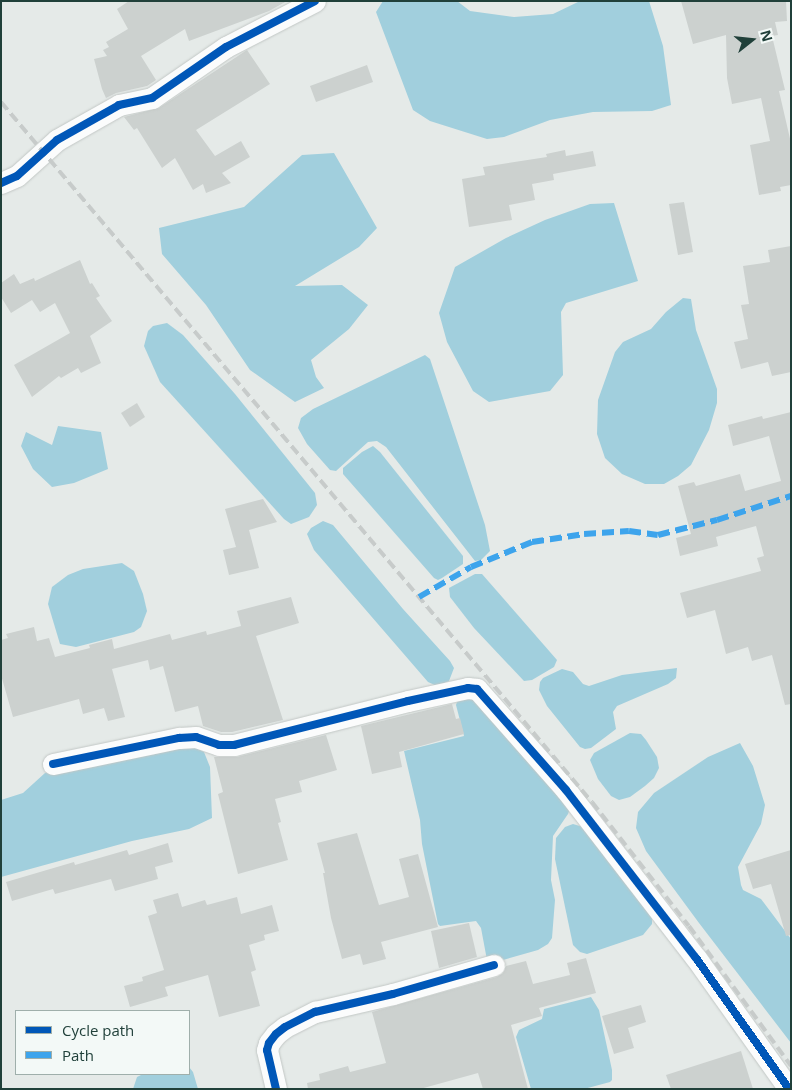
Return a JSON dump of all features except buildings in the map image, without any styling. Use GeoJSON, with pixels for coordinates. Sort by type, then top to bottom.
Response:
{"type":"FeatureCollection","features":[{"type":"Feature","properties":{"kind":"street"},"geometry":{"type":"LineString","coordinates":[[1,183],[17,176],[57,140],[120,104],[152,98],[226,47],[315,1]]}},
{"type":"Feature","properties":{"kind":"street"},"geometry":{"type":"LineString","coordinates":[[53,764],[178,738],[196,737],[219,745],[234,745],[408,701],[468,688],[477,689],[566,790],[696,958],[789,1089]]}},
{"type":"Feature","properties":{"kind":"street"},"geometry":{"type":"LineString","coordinates":[[276,1089],[267,1050],[276,1034],[285,1027],[315,1012],[393,994],[494,965]]}},
{"type":"Feature","properties":{"kind":"water"},"geometry":{"type":"Polygon","coordinates":[[[383,1],[457,1],[470,11],[514,17],[553,14],[580,1],[649,1],[663,46],[671,105],[652,111],[593,112],[550,120],[504,137],[487,139],[430,121],[413,110],[376,12],[383,1]]]}},
{"type":"Feature","properties":{"kind":"water"},"geometry":{"type":"Polygon","coordinates":[[[334,153],[377,228],[359,247],[295,286],[342,285],[368,305],[349,329],[311,360],[316,377],[324,388],[295,402],[250,370],[206,305],[162,254],[159,228],[244,207],[302,155],[334,153]]]}},
{"type":"Feature","properties":{"kind":"water"},"geometry":{"type":"Polygon","coordinates":[[[614,203],[638,281],[566,303],[561,312],[563,375],[550,391],[489,402],[473,391],[447,342],[439,313],[455,267],[506,238],[545,220],[590,204],[614,203]]]}},
{"type":"Feature","properties":{"kind":"water"},"geometry":{"type":"Polygon","coordinates":[[[683,298],[691,299],[696,330],[717,389],[717,403],[709,430],[691,465],[678,476],[664,484],[645,484],[622,474],[605,458],[597,434],[598,400],[615,352],[623,342],[651,329],[666,312],[683,298]]]}},
{"type":"Feature","properties":{"kind":"water"},"geometry":{"type":"Polygon","coordinates":[[[167,323],[183,335],[235,394],[315,493],[317,505],[309,517],[291,524],[284,519],[160,382],[144,346],[148,331],[153,326],[167,323]]]}},
{"type":"Feature","properties":{"kind":"water"},"geometry":{"type":"Polygon","coordinates":[[[425,355],[430,359],[485,525],[490,551],[481,560],[475,561],[386,447],[377,441],[368,442],[336,471],[330,470],[307,444],[298,428],[301,418],[313,409],[425,355]]]}},
{"type":"Feature","properties":{"kind":"water"},"geometry":{"type":"Polygon","coordinates":[[[58,426],[101,432],[108,469],[74,483],[52,487],[33,469],[21,446],[26,432],[52,445],[58,426]]]}},
{"type":"Feature","properties":{"kind":"water"},"geometry":{"type":"Polygon","coordinates":[[[373,446],[380,452],[463,556],[463,564],[442,578],[438,580],[434,578],[343,474],[343,468],[362,452],[373,446]]]}},
{"type":"Feature","properties":{"kind":"water"},"geometry":{"type":"Polygon","coordinates":[[[323,521],[333,525],[403,609],[450,661],[454,668],[449,681],[437,686],[428,682],[314,550],[307,534],[311,528],[323,521]]]}},
{"type":"Feature","properties":{"kind":"water"},"geometry":{"type":"Polygon","coordinates":[[[122,563],[134,571],[143,594],[147,611],[141,627],[134,632],[76,647],[60,644],[48,604],[52,587],[68,575],[83,569],[122,563]]]}},
{"type":"Feature","properties":{"kind":"water"},"geometry":{"type":"Polygon","coordinates":[[[475,574],[482,574],[557,660],[554,667],[532,680],[524,681],[474,628],[450,597],[449,588],[475,574]]]}},
{"type":"Feature","properties":{"kind":"water"},"geometry":{"type":"Polygon","coordinates":[[[677,668],[676,678],[668,684],[617,706],[613,712],[616,729],[591,748],[585,749],[580,747],[547,706],[539,690],[540,682],[543,678],[562,669],[573,672],[583,684],[589,686],[622,675],[677,668]]]}},
{"type":"Feature","properties":{"kind":"water"},"geometry":{"type":"Polygon","coordinates":[[[462,697],[476,699],[571,806],[568,814],[553,836],[551,880],[555,900],[552,938],[548,944],[538,950],[496,962],[487,960],[481,928],[476,921],[440,926],[438,924],[422,844],[420,820],[404,751],[464,736],[456,705],[458,699],[462,697]]]}},
{"type":"Feature","properties":{"kind":"water"},"geometry":{"type":"Polygon","coordinates":[[[630,733],[641,734],[646,740],[657,757],[659,768],[654,778],[645,786],[630,797],[619,800],[611,796],[598,779],[590,760],[594,753],[630,733]]]}},
{"type":"Feature","properties":{"kind":"water"},"geometry":{"type":"Polygon","coordinates":[[[740,743],[753,766],[765,805],[761,824],[738,867],[741,885],[743,890],[761,899],[791,939],[791,1043],[646,851],[636,828],[638,812],[654,793],[708,757],[740,743]]]}},
{"type":"Feature","properties":{"kind":"water"},"geometry":{"type":"Polygon","coordinates":[[[192,746],[204,752],[210,767],[212,818],[189,829],[132,841],[1,877],[1,800],[23,793],[45,773],[192,746]]]}},
{"type":"Feature","properties":{"kind":"water"},"geometry":{"type":"Polygon","coordinates":[[[573,824],[583,827],[642,900],[652,918],[652,924],[643,935],[587,954],[580,952],[573,945],[555,859],[556,838],[565,827],[573,824]]]}},
{"type":"Feature","properties":{"kind":"water"},"geometry":{"type":"Polygon","coordinates":[[[591,997],[599,1010],[612,1070],[612,1080],[584,1089],[531,1089],[516,1037],[519,1030],[542,1019],[544,1009],[591,997]]]}},
{"type":"Feature","properties":{"kind":"water"},"geometry":{"type":"Polygon","coordinates":[[[190,1068],[198,1089],[133,1089],[137,1077],[141,1075],[190,1075],[190,1068]]]}},
{"type":"Feature","properties":{"kind":"railway"},"geometry":{"type":"LineString","coordinates":[[1,102],[592,802],[689,926],[791,1066]]}},
{"type":"Feature","properties":{"kind":"marked path"},"geometry":{"type":"LineString","coordinates":[[419,597],[471,567],[532,542],[584,534],[629,531],[658,535],[717,520],[791,496]]}},
{"type":"Feature","properties":{"kind":"cycle path"},"geometry":{"type":"LineString","coordinates":[[1,183],[17,176],[57,140],[119,105],[152,98],[226,47],[315,1]]}},
{"type":"Feature","properties":{"kind":"cycle path"},"geometry":{"type":"LineString","coordinates":[[53,764],[179,738],[196,737],[219,745],[234,745],[408,701],[468,688],[477,689],[566,790],[696,958],[789,1089]]}},
{"type":"Feature","properties":{"kind":"cycle path"},"geometry":{"type":"LineString","coordinates":[[276,1089],[267,1050],[269,1043],[276,1034],[285,1027],[315,1012],[393,994],[494,965]]}}]}
